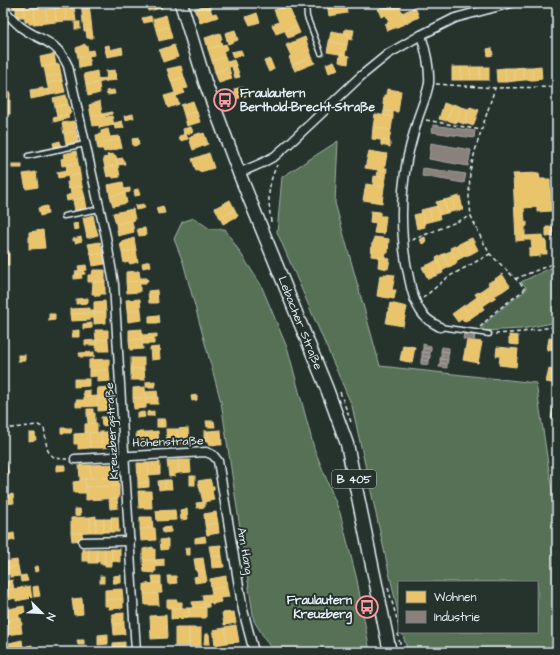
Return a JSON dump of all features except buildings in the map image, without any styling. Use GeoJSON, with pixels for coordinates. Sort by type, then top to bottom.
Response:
{"type":"FeatureCollection","features":[{"type":"Feature","properties":{"kind":"main road","name":"Lebacher Straße"},"geometry":{"type":"LineString","coordinates":[[181,3],[205,82],[239,173],[327,389],[346,444],[390,652]]}},
{"type":"Feature","properties":{"kind":"street"},"geometry":{"type":"LineString","coordinates":[[239,173],[276,156],[361,76],[388,54],[455,18],[512,3]]}},
{"type":"Feature","properties":{"kind":"street","name":"Kreuzbergstraße"},"geometry":{"type":"LineString","coordinates":[[3,10],[21,26],[57,48],[63,55],[72,79],[100,209],[114,284],[136,652]]}},
{"type":"Feature","properties":{"kind":"street"},"geometry":{"type":"LineString","coordinates":[[421,35],[427,54],[429,83],[408,159],[404,182],[401,230],[406,266],[416,304],[429,321],[440,326]]}},
{"type":"Feature","properties":{"kind":"street","name":"Höhenstraße"},"geometry":{"type":"LineString","coordinates":[[75,459],[206,452],[214,455]]}},
{"type":"Feature","properties":{"kind":"street","name":"Am Hang"},"geometry":{"type":"LineString","coordinates":[[214,455],[218,461],[243,610],[254,652]]}},
{"type":"Feature","properties":{"kind":"street"},"geometry":{"type":"LineString","coordinates":[[83,542],[130,540]]}},
{"type":"Feature","properties":{"kind":"lane"},"geometry":{"type":"LineString","coordinates":[[306,3],[307,17],[321,53]]}},
{"type":"Feature","properties":{"kind":"lane"},"geometry":{"type":"LineString","coordinates":[[28,156],[86,144]]}},
{"type":"Feature","properties":{"kind":"lane"},"geometry":{"type":"LineString","coordinates":[[64,216],[100,209]]}},
{"type":"Feature","properties":{"kind":"lane"},"geometry":{"type":"LineString","coordinates":[[440,326],[489,334]]}},
{"type":"Feature","properties":{"kind":"path"},"geometry":{"type":"LineString","coordinates":[[429,83],[495,88],[557,87]]}},
{"type":"Feature","properties":{"kind":"path"},"geometry":{"type":"LineString","coordinates":[[476,333],[483,323],[495,312],[524,290],[524,287],[490,254],[471,216],[469,197],[470,171],[481,130],[495,88]]}},
{"type":"Feature","properties":{"kind":"path"},"geometry":{"type":"LineString","coordinates":[[418,119],[481,130]]}},
{"type":"Feature","properties":{"kind":"path"},"geometry":{"type":"LineString","coordinates":[[402,243],[471,216]]}},
{"type":"Feature","properties":{"kind":"path"},"geometry":{"type":"LineString","coordinates":[[416,304],[448,277],[490,254]]}},
{"type":"Feature","properties":{"kind":"path"},"geometry":{"type":"LineString","coordinates":[[515,278],[557,262]]}},
{"type":"Feature","properties":{"kind":"path"},"geometry":{"type":"LineString","coordinates":[[489,334],[523,332],[557,326]]}},
{"type":"Feature","properties":{"kind":"path"},"geometry":{"type":"LineString","coordinates":[[3,429],[38,425],[44,428],[49,454],[52,457],[58,459],[75,459]]}},
{"type":"Feature","properties":{"kind":"path"},"geometry":{"type":"LineString","coordinates":[[399,633],[398,637],[402,652]]}},
{"type":"Feature","properties":{"kind":"path"},"geometry":{"type":"LineString","coordinates":[[293,652],[301,652]]}},
{"type":"Feature","properties":{"kind":"green space"},"geometry":{"type":"Polygon","coordinates":[[[338,141],[335,203],[380,366],[536,383],[557,524],[557,652],[408,652],[402,633],[538,633],[538,581],[398,581],[398,613],[352,406],[277,232],[282,177],[338,141]]]}},
{"type":"Feature","properties":{"kind":"green space"},"geometry":{"type":"Polygon","coordinates":[[[194,218],[210,229],[225,229],[261,285],[288,350],[314,448],[340,513],[357,580],[370,652],[273,652],[254,621],[221,402],[183,262],[174,239],[182,222],[194,218]]]}},
{"type":"Feature","properties":{"kind":"green space"},"geometry":{"type":"Polygon","coordinates":[[[557,265],[557,322],[522,329],[479,331],[495,314],[525,291],[526,287],[521,282],[557,265]]]}},
{"type":"Feature","properties":{"kind":"place","name":"Fraulautern Berthold-Brecht-Straße"},"geometry":{"type":"Point","coordinates":[225,100]}},
{"type":"Feature","properties":{"kind":"place","name":"Fraulautern Kreuzberg"},"geometry":{"type":"Point","coordinates":[367,607]}}]}
